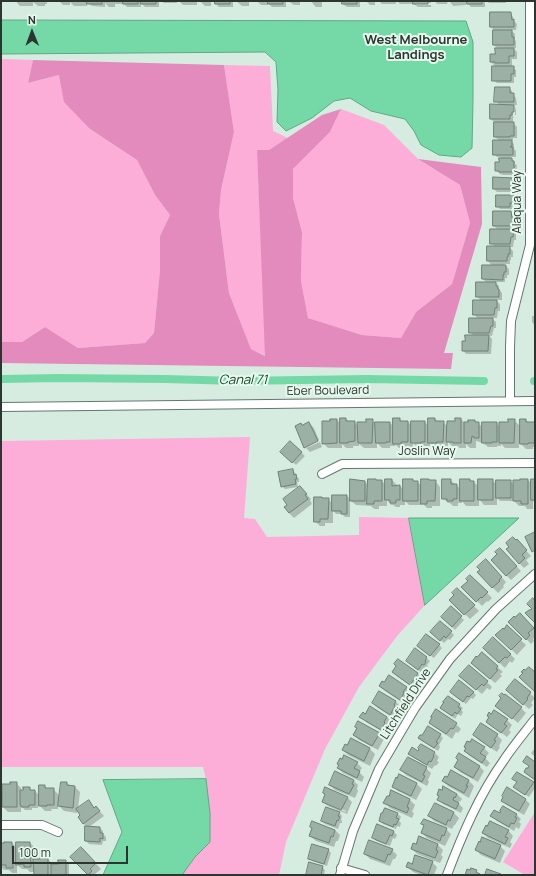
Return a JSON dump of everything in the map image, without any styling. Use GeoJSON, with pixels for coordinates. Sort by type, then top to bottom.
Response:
{"type":"FeatureCollection","features":[{"type":"Feature","properties":{"kind":"street","name":"Alaqua Way"},"geometry":{"type":"LineString","coordinates":[[510,401],[510,347],[512,321],[530,245],[530,1]]}},
{"type":"Feature","properties":{"kind":"street","name":"Eber Boulevard"},"geometry":{"type":"LineString","coordinates":[[1,407],[535,401]]}},
{"type":"Feature","properties":{"kind":"street","name":"Joslin Way"},"geometry":{"type":"LineString","coordinates":[[322,474],[342,464],[535,463]]}},
{"type":"Feature","properties":{"kind":"street","name":"Litchfield Drive"},"geometry":{"type":"LineString","coordinates":[[340,872],[353,831],[380,769],[415,708],[450,659],[496,609],[535,574]]}},
{"type":"Feature","properties":{"kind":"street"},"geometry":{"type":"LineString","coordinates":[[447,875],[477,804],[503,760],[535,719]]}},
{"type":"Feature","properties":{"kind":"street"},"geometry":{"type":"LineString","coordinates":[[1,825],[42,825],[58,832]]}},
{"type":"Feature","properties":{"kind":"street"},"geometry":{"type":"LineString","coordinates":[[340,872],[365,875]]}},
{"type":"Feature","properties":{"kind":"shaded area"},"geometry":{"type":"Polygon","coordinates":[[[1,20],[466,21],[473,42],[472,148],[461,157],[439,155],[421,145],[414,131],[405,119],[371,111],[350,98],[334,101],[312,118],[286,131],[277,122],[278,90],[276,62],[265,52],[1,54],[1,20]]]}},
{"type":"Feature","properties":{"kind":"shaded area"},"geometry":{"type":"Polygon","coordinates":[[[1,59],[33,60],[28,83],[59,75],[90,129],[137,160],[155,195],[170,215],[160,236],[160,270],[154,333],[145,343],[78,348],[45,327],[22,342],[1,342],[1,59]]]}},
{"type":"Feature","properties":{"kind":"shaded area"},"geometry":{"type":"Polygon","coordinates":[[[33,60],[224,65],[234,132],[221,190],[219,214],[229,293],[251,349],[265,356],[257,150],[269,150],[322,115],[341,109],[330,132],[293,169],[293,198],[302,232],[301,281],[308,318],[362,335],[401,338],[416,312],[452,284],[470,223],[460,185],[418,159],[481,167],[482,224],[444,353],[453,353],[451,369],[1,363],[1,342],[22,342],[45,327],[78,348],[145,343],[154,333],[160,270],[160,236],[170,215],[155,195],[137,160],[90,129],[64,102],[59,75],[28,83],[33,60]]]}},
{"type":"Feature","properties":{"kind":"shaded area"},"geometry":{"type":"Polygon","coordinates":[[[224,65],[270,66],[273,131],[288,138],[269,150],[257,150],[266,356],[251,349],[229,293],[219,214],[221,190],[234,132],[224,65]]]}},
{"type":"Feature","properties":{"kind":"shaded area"},"geometry":{"type":"Polygon","coordinates":[[[341,109],[384,125],[418,159],[460,185],[470,223],[452,284],[416,312],[401,338],[362,335],[308,318],[301,281],[302,232],[293,198],[293,169],[330,132],[341,109]]]}},
{"type":"Feature","properties":{"kind":"shaded area"},"geometry":{"type":"Polygon","coordinates":[[[250,437],[244,518],[255,519],[267,537],[359,535],[359,517],[409,518],[425,605],[397,636],[359,687],[325,749],[286,842],[279,875],[182,875],[195,857],[210,842],[210,813],[203,767],[1,767],[1,441],[250,437]]]}},
{"type":"Feature","properties":{"kind":"shaded area"},"geometry":{"type":"Polygon","coordinates":[[[409,518],[519,518],[425,605],[409,518]]]}},
{"type":"Feature","properties":{"kind":"shaded area"},"geometry":{"type":"Polygon","coordinates":[[[206,779],[210,813],[210,842],[195,857],[182,875],[103,875],[122,832],[103,780],[206,779]]]}},
{"type":"Feature","properties":{"kind":"shaded area"},"geometry":{"type":"Polygon","coordinates":[[[535,812],[535,875],[525,875],[503,862],[535,812]]]}},
{"type":"Feature","properties":{"kind":"building"},"geometry":{"type":"Polygon","coordinates":[[[87,1],[102,1],[102,4],[87,4],[87,1]]]}},
{"type":"Feature","properties":{"kind":"building"},"geometry":{"type":"Polygon","coordinates":[[[123,1],[138,1],[138,4],[123,4],[123,1]]]}},
{"type":"Feature","properties":{"kind":"building"},"geometry":{"type":"Polygon","coordinates":[[[141,1],[156,1],[156,4],[141,4],[141,1]]]}},
{"type":"Feature","properties":{"kind":"building"},"geometry":{"type":"Polygon","coordinates":[[[215,1],[230,1],[230,4],[215,4],[215,1]]]}},
{"type":"Feature","properties":{"kind":"building"},"geometry":{"type":"Polygon","coordinates":[[[268,1],[283,1],[283,4],[268,4],[268,1]]]}},
{"type":"Feature","properties":{"kind":"building"},"geometry":{"type":"Polygon","coordinates":[[[342,1],[357,1],[357,4],[342,4],[342,1]]]}},
{"type":"Feature","properties":{"kind":"building"},"geometry":{"type":"Polygon","coordinates":[[[413,1],[428,1],[428,4],[413,4],[413,1]]]}},
{"type":"Feature","properties":{"kind":"building"},"geometry":{"type":"Polygon","coordinates":[[[467,1],[482,1],[482,4],[467,4],[467,1]]]}},
{"type":"Feature","properties":{"kind":"building"},"geometry":{"type":"Polygon","coordinates":[[[490,12],[511,12],[512,20],[514,19],[514,27],[490,27],[490,12]]]}},
{"type":"Feature","properties":{"kind":"building"},"geometry":{"type":"Polygon","coordinates":[[[493,30],[512,30],[514,45],[493,45],[493,30]]]}},
{"type":"Feature","properties":{"kind":"building"},"geometry":{"type":"Polygon","coordinates":[[[495,48],[514,48],[514,56],[509,56],[509,63],[490,62],[490,54],[495,54],[495,48]]]}},
{"type":"Feature","properties":{"kind":"building"},"geometry":{"type":"Polygon","coordinates":[[[492,66],[514,66],[514,74],[511,74],[511,81],[492,81],[492,66]]]}},
{"type":"Feature","properties":{"kind":"building"},"geometry":{"type":"Polygon","coordinates":[[[495,87],[510,87],[510,93],[514,93],[514,102],[494,102],[495,87]]]}},
{"type":"Feature","properties":{"kind":"building"},"geometry":{"type":"Polygon","coordinates":[[[490,104],[514,105],[514,112],[510,115],[510,119],[490,119],[490,104]]]}},
{"type":"Feature","properties":{"kind":"building"},"geometry":{"type":"Polygon","coordinates":[[[494,122],[514,122],[514,136],[494,137],[494,122]]]}},
{"type":"Feature","properties":{"kind":"building"},"geometry":{"type":"Polygon","coordinates":[[[493,140],[512,140],[512,146],[510,147],[513,147],[513,155],[493,155],[493,140]]]}},
{"type":"Feature","properties":{"kind":"building"},"geometry":{"type":"Polygon","coordinates":[[[499,158],[512,158],[512,161],[514,161],[514,172],[495,171],[495,162],[499,162],[499,158]]]}},
{"type":"Feature","properties":{"kind":"building"},"geometry":{"type":"Polygon","coordinates":[[[493,177],[514,178],[514,186],[511,186],[511,189],[493,189],[493,177]]]}},
{"type":"Feature","properties":{"kind":"building"},"geometry":{"type":"Polygon","coordinates":[[[496,195],[514,195],[514,203],[510,203],[510,207],[496,207],[496,195]]]}},
{"type":"Feature","properties":{"kind":"building"},"geometry":{"type":"Polygon","coordinates":[[[493,211],[511,211],[513,226],[493,226],[493,211]]]}},
{"type":"Feature","properties":{"kind":"building"},"geometry":{"type":"Polygon","coordinates":[[[490,229],[514,229],[510,244],[490,244],[490,229]]]}},
{"type":"Feature","properties":{"kind":"building"},"geometry":{"type":"Polygon","coordinates":[[[487,246],[510,246],[510,254],[508,254],[507,261],[487,261],[487,246]]]}},
{"type":"Feature","properties":{"kind":"building"},"geometry":{"type":"Polygon","coordinates":[[[482,265],[506,265],[506,272],[504,272],[503,280],[482,279],[482,265]]]}},
{"type":"Feature","properties":{"kind":"building"},"geometry":{"type":"Polygon","coordinates":[[[476,282],[496,282],[496,286],[499,289],[499,297],[476,297],[476,282]]]}},
{"type":"Feature","properties":{"kind":"building"},"geometry":{"type":"Polygon","coordinates":[[[473,300],[497,300],[497,308],[495,308],[494,315],[473,315],[473,300]]]}},
{"type":"Feature","properties":{"kind":"building"},"geometry":{"type":"Polygon","coordinates":[[[469,318],[493,318],[493,326],[491,326],[489,333],[469,333],[469,318]]]}},
{"type":"Feature","properties":{"kind":"building"},"geometry":{"type":"Polygon","coordinates":[[[465,335],[489,335],[488,351],[462,351],[462,341],[465,341],[465,335]]]}},
{"type":"Feature","properties":{"kind":"building"},"geometry":{"type":"Polygon","coordinates":[[[340,418],[346,418],[346,421],[355,421],[355,441],[340,443],[340,418]]]}},
{"type":"Feature","properties":{"kind":"building"},"geometry":{"type":"Polygon","coordinates":[[[393,418],[400,418],[400,421],[408,421],[408,442],[393,444],[393,418]]]}},
{"type":"Feature","properties":{"kind":"building"},"geometry":{"type":"Polygon","coordinates":[[[428,418],[435,418],[435,421],[444,421],[443,442],[428,443],[428,418]]]}},
{"type":"Feature","properties":{"kind":"building"},"geometry":{"type":"Polygon","coordinates":[[[455,418],[461,418],[461,443],[446,442],[447,421],[455,421],[455,418]]]}},
{"type":"Feature","properties":{"kind":"building"},"geometry":{"type":"Polygon","coordinates":[[[330,419],[337,419],[337,443],[322,444],[322,421],[330,421],[330,419]]]}},
{"type":"Feature","properties":{"kind":"building"},"geometry":{"type":"Polygon","coordinates":[[[366,419],[373,419],[372,443],[358,443],[357,422],[366,422],[366,419]]]}},
{"type":"Feature","properties":{"kind":"building"},"geometry":{"type":"Polygon","coordinates":[[[508,419],[515,419],[514,443],[499,443],[499,422],[508,422],[508,419]]]}},
{"type":"Feature","properties":{"kind":"building"},"geometry":{"type":"Polygon","coordinates":[[[520,419],[526,419],[526,422],[535,422],[535,443],[520,444],[520,419]]]}},
{"type":"Feature","properties":{"kind":"building"},"geometry":{"type":"Polygon","coordinates":[[[468,420],[475,420],[475,422],[479,422],[479,438],[474,438],[472,436],[471,443],[464,443],[464,422],[468,422],[468,420]]]}},
{"type":"Feature","properties":{"kind":"building"},"geometry":{"type":"Polygon","coordinates":[[[411,421],[425,421],[425,442],[411,443],[411,421]]]}},
{"type":"Feature","properties":{"kind":"building"},"geometry":{"type":"Polygon","coordinates":[[[309,422],[318,441],[304,448],[295,426],[301,423],[302,425],[309,422]]]}},
{"type":"Feature","properties":{"kind":"building"},"geometry":{"type":"Polygon","coordinates":[[[375,422],[390,422],[390,442],[376,443],[375,422]]]}},
{"type":"Feature","properties":{"kind":"building"},"geometry":{"type":"Polygon","coordinates":[[[482,422],[497,422],[497,442],[482,443],[482,422]]]}},
{"type":"Feature","properties":{"kind":"building"},"geometry":{"type":"Polygon","coordinates":[[[290,441],[302,452],[292,463],[280,452],[290,441]]]}},
{"type":"Feature","properties":{"kind":"building"},"geometry":{"type":"Polygon","coordinates":[[[293,469],[294,475],[296,474],[297,479],[295,479],[296,484],[281,487],[278,472],[293,469]]]}},
{"type":"Feature","properties":{"kind":"building"},"geometry":{"type":"Polygon","coordinates":[[[350,479],[365,481],[365,501],[350,501],[350,479]]]}},
{"type":"Feature","properties":{"kind":"building"},"geometry":{"type":"Polygon","coordinates":[[[368,479],[382,480],[382,501],[374,501],[374,504],[367,504],[368,479]]]}},
{"type":"Feature","properties":{"kind":"building"},"geometry":{"type":"Polygon","coordinates":[[[385,479],[392,479],[392,486],[400,485],[400,500],[396,500],[396,503],[390,503],[390,500],[385,500],[385,479]]]}},
{"type":"Feature","properties":{"kind":"building"},"geometry":{"type":"Polygon","coordinates":[[[403,479],[413,479],[413,481],[418,481],[418,501],[403,501],[403,479]]]}},
{"type":"Feature","properties":{"kind":"building"},"geometry":{"type":"Polygon","coordinates":[[[421,479],[436,480],[435,501],[427,501],[427,504],[421,504],[421,479]]]}},
{"type":"Feature","properties":{"kind":"building"},"geometry":{"type":"Polygon","coordinates":[[[442,479],[451,479],[451,484],[457,484],[457,499],[447,501],[447,499],[442,499],[442,479]]]}},
{"type":"Feature","properties":{"kind":"building"},"geometry":{"type":"Polygon","coordinates":[[[460,479],[470,479],[470,481],[474,481],[474,501],[460,501],[460,479]]]}},
{"type":"Feature","properties":{"kind":"building"},"geometry":{"type":"Polygon","coordinates":[[[478,479],[493,479],[493,500],[478,500],[478,479]]]}},
{"type":"Feature","properties":{"kind":"building"},"geometry":{"type":"Polygon","coordinates":[[[528,479],[528,504],[521,504],[521,501],[513,501],[513,480],[528,479]]]}},
{"type":"Feature","properties":{"kind":"building"},"geometry":{"type":"Polygon","coordinates":[[[531,479],[535,479],[535,500],[531,500],[531,479]]]}},
{"type":"Feature","properties":{"kind":"building"},"geometry":{"type":"Polygon","coordinates":[[[496,480],[511,480],[511,498],[496,498],[496,480]]]}},
{"type":"Feature","properties":{"kind":"building"},"geometry":{"type":"Polygon","coordinates":[[[300,486],[307,494],[305,495],[308,499],[289,513],[284,507],[287,505],[283,499],[300,486]]]}},
{"type":"Feature","properties":{"kind":"building"},"geometry":{"type":"Polygon","coordinates":[[[332,495],[347,495],[347,514],[341,514],[341,511],[332,511],[332,495]]]}},
{"type":"Feature","properties":{"kind":"building"},"geometry":{"type":"Polygon","coordinates":[[[314,497],[329,498],[328,519],[320,519],[320,522],[314,522],[314,497]]]}},
{"type":"Feature","properties":{"kind":"building"},"geometry":{"type":"Polygon","coordinates":[[[535,532],[535,550],[532,552],[525,537],[535,532]]]}},
{"type":"Feature","properties":{"kind":"building"},"geometry":{"type":"Polygon","coordinates":[[[513,537],[516,540],[517,539],[527,550],[522,555],[525,558],[519,564],[506,549],[509,547],[506,543],[513,537]]]}},
{"type":"Feature","properties":{"kind":"building"},"geometry":{"type":"Polygon","coordinates":[[[500,548],[517,566],[506,576],[491,560],[497,554],[495,552],[500,548]]]}},
{"type":"Feature","properties":{"kind":"building"},"geometry":{"type":"Polygon","coordinates":[[[486,559],[502,577],[499,580],[500,581],[492,588],[477,572],[480,570],[477,567],[486,559]]]}},
{"type":"Feature","properties":{"kind":"building"},"geometry":{"type":"Polygon","coordinates":[[[470,575],[488,592],[476,602],[461,587],[468,581],[466,579],[470,575]]]}},
{"type":"Feature","properties":{"kind":"building"},"geometry":{"type":"Polygon","coordinates":[[[457,588],[475,605],[464,615],[449,600],[454,595],[452,593],[457,588]]]}},
{"type":"Feature","properties":{"kind":"building"},"geometry":{"type":"Polygon","coordinates":[[[533,598],[535,601],[535,623],[525,613],[532,609],[527,604],[533,598]]]}},
{"type":"Feature","properties":{"kind":"building"},"geometry":{"type":"Polygon","coordinates":[[[451,606],[462,616],[452,627],[441,617],[451,606]]]}},
{"type":"Feature","properties":{"kind":"building"},"geometry":{"type":"Polygon","coordinates":[[[520,613],[534,628],[528,633],[530,635],[526,640],[508,622],[520,613]]]}},
{"type":"Feature","properties":{"kind":"building"},"geometry":{"type":"Polygon","coordinates":[[[440,621],[452,631],[446,638],[444,636],[440,641],[430,632],[440,621]]]}},
{"type":"Feature","properties":{"kind":"building"},"geometry":{"type":"Polygon","coordinates":[[[507,625],[522,639],[511,650],[495,635],[507,625]]]}},
{"type":"Feature","properties":{"kind":"building"},"geometry":{"type":"Polygon","coordinates":[[[426,634],[440,644],[430,656],[417,646],[426,634]]]}},
{"type":"Feature","properties":{"kind":"building"},"geometry":{"type":"Polygon","coordinates":[[[493,637],[511,654],[499,663],[483,648],[493,637]]]}},
{"type":"Feature","properties":{"kind":"building"},"geometry":{"type":"Polygon","coordinates":[[[415,648],[427,657],[424,665],[422,664],[418,670],[406,661],[415,648]]]}},
{"type":"Feature","properties":{"kind":"building"},"geometry":{"type":"Polygon","coordinates":[[[482,652],[498,666],[496,669],[498,670],[490,679],[471,663],[476,656],[477,657],[482,652]]]}},
{"type":"Feature","properties":{"kind":"building"},"geometry":{"type":"Polygon","coordinates":[[[398,659],[418,673],[410,685],[392,672],[396,666],[394,664],[398,659]]]}},
{"type":"Feature","properties":{"kind":"building"},"geometry":{"type":"Polygon","coordinates":[[[469,665],[488,681],[484,686],[482,684],[476,690],[459,676],[469,665]]]}},
{"type":"Feature","properties":{"kind":"building"},"geometry":{"type":"Polygon","coordinates":[[[529,667],[535,672],[535,692],[519,677],[523,673],[521,672],[524,669],[525,670],[529,667]]]}},
{"type":"Feature","properties":{"kind":"building"},"geometry":{"type":"Polygon","coordinates":[[[389,675],[407,687],[400,700],[379,686],[389,675]]]}},
{"type":"Feature","properties":{"kind":"building"},"geometry":{"type":"Polygon","coordinates":[[[515,679],[531,692],[523,705],[506,690],[515,679]]]}},
{"type":"Feature","properties":{"kind":"building"},"geometry":{"type":"Polygon","coordinates":[[[459,680],[474,692],[469,697],[467,696],[463,702],[450,692],[459,680]]]}},
{"type":"Feature","properties":{"kind":"building"},"geometry":{"type":"Polygon","coordinates":[[[379,691],[396,701],[390,715],[372,703],[379,691]]]}},
{"type":"Feature","properties":{"kind":"building"},"geometry":{"type":"Polygon","coordinates":[[[502,693],[522,707],[512,719],[495,706],[501,698],[499,696],[502,693]]]}},
{"type":"Feature","properties":{"kind":"building"},"geometry":{"type":"Polygon","coordinates":[[[448,696],[460,704],[458,707],[461,709],[457,714],[455,712],[452,716],[440,708],[448,696]]]}},
{"type":"Feature","properties":{"kind":"building"},"geometry":{"type":"Polygon","coordinates":[[[370,706],[387,717],[381,730],[359,717],[363,712],[365,714],[370,706]]]}},
{"type":"Feature","properties":{"kind":"building"},"geometry":{"type":"Polygon","coordinates":[[[436,709],[457,723],[453,729],[451,728],[446,734],[429,723],[436,709]]]}},
{"type":"Feature","properties":{"kind":"building"},"geometry":{"type":"Polygon","coordinates":[[[494,710],[508,719],[504,724],[507,726],[501,733],[486,722],[489,717],[487,716],[489,712],[491,714],[494,710]]]}},
{"type":"Feature","properties":{"kind":"building"},"geometry":{"type":"Polygon","coordinates":[[[358,721],[380,733],[372,746],[353,735],[357,728],[355,727],[358,721]]]}},
{"type":"Feature","properties":{"kind":"building"},"geometry":{"type":"Polygon","coordinates":[[[481,723],[498,734],[494,740],[496,741],[491,748],[473,735],[481,723]]]}},
{"type":"Feature","properties":{"kind":"building"},"geometry":{"type":"Polygon","coordinates":[[[428,726],[441,734],[436,742],[438,743],[434,748],[418,738],[428,726]]]}},
{"type":"Feature","properties":{"kind":"building"},"geometry":{"type":"Polygon","coordinates":[[[351,738],[370,748],[364,761],[342,750],[351,738]]]}},
{"type":"Feature","properties":{"kind":"building"},"geometry":{"type":"Polygon","coordinates":[[[472,739],[485,747],[480,753],[486,757],[482,763],[464,751],[467,741],[470,742],[472,739]]]}},
{"type":"Feature","properties":{"kind":"building"},"geometry":{"type":"Polygon","coordinates":[[[421,744],[435,752],[431,762],[429,761],[427,765],[408,754],[412,747],[418,751],[421,744]]]}},
{"type":"Feature","properties":{"kind":"building"},"geometry":{"type":"Polygon","coordinates":[[[459,753],[480,766],[473,778],[454,767],[458,760],[456,758],[459,753]]]}},
{"type":"Feature","properties":{"kind":"building"},"geometry":{"type":"Polygon","coordinates":[[[344,755],[358,762],[354,768],[360,771],[357,778],[337,768],[340,758],[342,759],[344,755]]]}},
{"type":"Feature","properties":{"kind":"building"},"geometry":{"type":"Polygon","coordinates":[[[527,756],[535,762],[535,780],[524,772],[529,766],[523,762],[527,756]]]}},
{"type":"Feature","properties":{"kind":"building"},"geometry":{"type":"Polygon","coordinates":[[[408,757],[427,767],[423,775],[425,776],[422,782],[400,770],[408,757]]]}},
{"type":"Feature","properties":{"kind":"building"},"geometry":{"type":"Polygon","coordinates":[[[451,770],[469,780],[466,786],[468,786],[464,793],[442,781],[445,776],[447,777],[451,770]]]}},
{"type":"Feature","properties":{"kind":"building"},"geometry":{"type":"Polygon","coordinates":[[[335,771],[354,780],[352,784],[354,785],[349,794],[329,785],[335,771]]]}},
{"type":"Feature","properties":{"kind":"building"},"geometry":{"type":"Polygon","coordinates":[[[517,772],[534,782],[525,795],[513,787],[517,782],[512,779],[517,772]]]}},
{"type":"Feature","properties":{"kind":"building"},"geometry":{"type":"Polygon","coordinates":[[[399,774],[417,783],[411,796],[392,787],[396,777],[397,778],[399,774]]]}},
{"type":"Feature","properties":{"kind":"building"},"geometry":{"type":"Polygon","coordinates":[[[10,782],[17,782],[17,807],[2,807],[2,784],[10,784],[10,782]]]}},
{"type":"Feature","properties":{"kind":"building"},"geometry":{"type":"Polygon","coordinates":[[[61,782],[67,782],[67,785],[75,786],[73,808],[58,806],[61,782]]]}},
{"type":"Feature","properties":{"kind":"building"},"geometry":{"type":"Polygon","coordinates":[[[39,785],[45,785],[45,788],[54,788],[54,805],[39,806],[39,785]]]}},
{"type":"Feature","properties":{"kind":"building"},"geometry":{"type":"Polygon","coordinates":[[[443,786],[457,794],[453,800],[459,803],[456,809],[437,800],[439,796],[437,795],[439,789],[442,790],[443,786]]]}},
{"type":"Feature","properties":{"kind":"building"},"geometry":{"type":"Polygon","coordinates":[[[23,787],[30,787],[30,790],[35,790],[35,805],[21,807],[20,790],[23,790],[23,787]]]}},
{"type":"Feature","properties":{"kind":"building"},"geometry":{"type":"Polygon","coordinates":[[[325,787],[348,797],[341,810],[322,802],[325,794],[323,793],[325,787]]]}},
{"type":"Feature","properties":{"kind":"building"},"geometry":{"type":"Polygon","coordinates":[[[507,787],[526,799],[519,811],[501,801],[507,787]]]}},
{"type":"Feature","properties":{"kind":"building"},"geometry":{"type":"Polygon","coordinates":[[[391,790],[410,799],[407,807],[409,808],[407,813],[383,803],[387,796],[389,796],[391,790]]]}},
{"type":"Feature","properties":{"kind":"building"},"geometry":{"type":"Polygon","coordinates":[[[89,800],[94,808],[96,806],[100,811],[83,824],[78,817],[80,815],[76,809],[89,800]]]}},
{"type":"Feature","properties":{"kind":"building"},"geometry":{"type":"Polygon","coordinates":[[[435,803],[454,812],[450,821],[448,820],[446,825],[428,816],[435,803]]]}},
{"type":"Feature","properties":{"kind":"building"},"geometry":{"type":"Polygon","coordinates":[[[503,806],[517,814],[514,824],[511,823],[509,827],[490,816],[494,810],[500,813],[503,806]]]}},
{"type":"Feature","properties":{"kind":"building"},"geometry":{"type":"Polygon","coordinates":[[[326,807],[340,812],[338,816],[340,817],[335,826],[321,821],[326,807]]]}},
{"type":"Feature","properties":{"kind":"building"},"geometry":{"type":"Polygon","coordinates":[[[385,808],[398,813],[396,818],[399,819],[393,827],[379,821],[381,813],[385,808]]]}},
{"type":"Feature","properties":{"kind":"building"},"geometry":{"type":"Polygon","coordinates":[[[424,819],[447,828],[440,841],[421,833],[424,825],[421,824],[424,819]]]}},
{"type":"Feature","properties":{"kind":"building"},"geometry":{"type":"Polygon","coordinates":[[[312,821],[335,830],[329,843],[309,836],[312,828],[310,827],[312,821]]]}},
{"type":"Feature","properties":{"kind":"building"},"geometry":{"type":"Polygon","coordinates":[[[490,821],[509,830],[505,837],[508,838],[505,844],[482,833],[490,821]]]}},
{"type":"Feature","properties":{"kind":"building"},"geometry":{"type":"Polygon","coordinates":[[[377,824],[394,831],[392,836],[390,835],[386,844],[372,838],[377,824]]]}},
{"type":"Feature","properties":{"kind":"building"},"geometry":{"type":"Polygon","coordinates":[[[85,826],[100,827],[100,833],[103,833],[103,839],[100,838],[100,842],[85,841],[85,826]]]}},
{"type":"Feature","properties":{"kind":"building"},"geometry":{"type":"Polygon","coordinates":[[[419,836],[438,844],[436,850],[438,851],[435,858],[411,849],[413,843],[416,844],[419,836]]]}},
{"type":"Feature","properties":{"kind":"building"},"geometry":{"type":"Polygon","coordinates":[[[482,837],[501,845],[495,859],[475,850],[482,837]]]}},
{"type":"Feature","properties":{"kind":"building"},"geometry":{"type":"Polygon","coordinates":[[[369,840],[393,849],[390,855],[388,854],[385,862],[364,854],[369,840]]]}},
{"type":"Feature","properties":{"kind":"building"},"geometry":{"type":"Polygon","coordinates":[[[12,842],[13,868],[6,868],[6,865],[1,865],[1,843],[12,842]]]}},
{"type":"Feature","properties":{"kind":"building"},"geometry":{"type":"Polygon","coordinates":[[[16,842],[30,842],[31,867],[24,867],[24,864],[16,865],[16,842]]]}},
{"type":"Feature","properties":{"kind":"building"},"geometry":{"type":"Polygon","coordinates":[[[312,844],[329,849],[324,864],[308,859],[312,844]]]}},
{"type":"Feature","properties":{"kind":"building"},"geometry":{"type":"Polygon","coordinates":[[[81,847],[96,863],[90,869],[92,871],[88,875],[70,857],[81,847]]]}},
{"type":"Feature","properties":{"kind":"building"},"geometry":{"type":"Polygon","coordinates":[[[415,855],[433,861],[428,875],[406,867],[408,862],[412,864],[415,855]]]}},
{"type":"Feature","properties":{"kind":"building"},"geometry":{"type":"Polygon","coordinates":[[[48,858],[48,875],[34,875],[33,859],[48,858]]]}},
{"type":"Feature","properties":{"kind":"building"},"geometry":{"type":"Polygon","coordinates":[[[58,860],[66,860],[66,875],[51,875],[51,864],[58,864],[58,860]]]}},
{"type":"Feature","properties":{"kind":"building"},"geometry":{"type":"Polygon","coordinates":[[[309,862],[323,866],[321,875],[306,875],[309,862]]]}},
{"type":"Feature","properties":{"kind":"building"},"geometry":{"type":"Polygon","coordinates":[[[471,868],[477,870],[476,872],[480,875],[465,875],[467,869],[470,870],[471,868]]]}},
{"type":"Feature","properties":{"kind":"building"},"geometry":{"type":"Polygon","coordinates":[[[487,869],[501,874],[501,875],[485,875],[487,869]]]}},
{"type":"Feature","properties":{"kind":"waterway","name":"Canal 71"},"geometry":{"type":"LineString","coordinates":[[1,379],[57,378],[237,381],[367,379],[484,381]]}},
{"type":"Feature","properties":{"kind":"district","name":"West Melbourne Landings"},"geometry":{"type":"Point","coordinates":[416,48]}}]}
